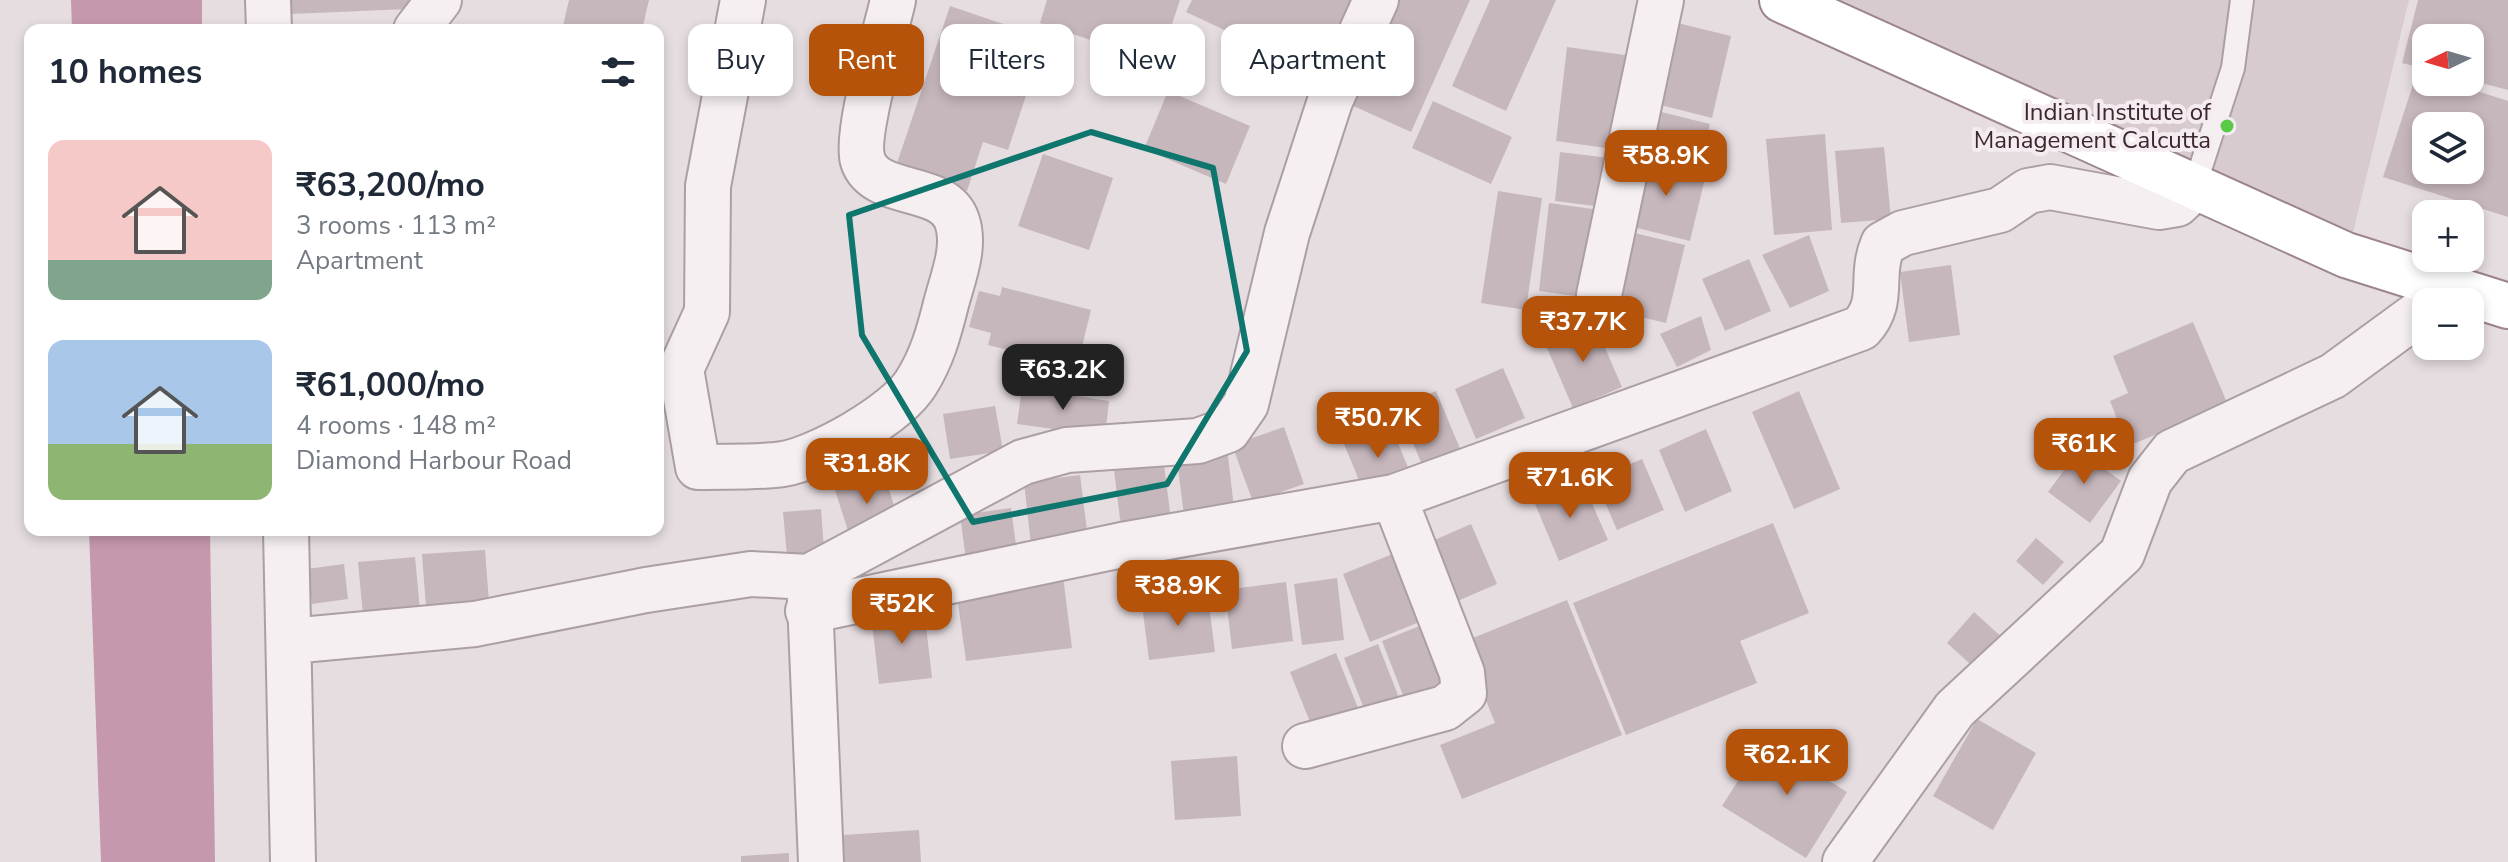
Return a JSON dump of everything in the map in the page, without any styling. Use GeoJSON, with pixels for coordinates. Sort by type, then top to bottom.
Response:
{"type":"FeatureCollection","features":[{"type":"Feature","properties":{"kind":"highway"},"geometry":{"type":"LineString","coordinates":[[1782,0],[2414,288]]}},
{"type":"Feature","properties":{"kind":"highway"},"geometry":{"type":"LineString","coordinates":[[2484,304],[2508,306]]}},
{"type":"Feature","properties":{"kind":"street"},"geometry":{"type":"LineString","coordinates":[[268,0],[269,24]]}},
{"type":"Feature","properties":{"kind":"street"},"geometry":{"type":"LineString","coordinates":[[421,24],[439,0]]}},
{"type":"Feature","properties":{"kind":"street"},"geometry":{"type":"LineString","coordinates":[[743,0],[708,186],[707,312],[681,369],[698,467],[785,464],[822,451],[881,416],[915,386],[934,350],[961,244],[956,218],[939,201],[876,178],[863,161],[863,132],[893,0]]}},
{"type":"Feature","properties":{"kind":"street"},"geometry":{"type":"LineString","coordinates":[[808,594],[1023,462],[1067,450],[1198,441],[1228,430],[1246,404],[1287,233],[1330,101],[1376,0]]}},
{"type":"Feature","properties":{"kind":"street"},"geometry":{"type":"LineString","coordinates":[[1599,295],[1661,0]]}},
{"type":"Feature","properties":{"kind":"street"},"geometry":{"type":"LineString","coordinates":[[290,641],[475,624],[646,590],[751,574],[808,594],[1122,545],[1394,497],[1861,328],[1873,316],[1876,300],[1874,264],[1883,244],[1903,233],[2000,210],[2028,191],[2050,187],[2159,207],[2177,204],[2194,188]]}},
{"type":"Feature","properties":{"kind":"street"},"geometry":{"type":"LineString","coordinates":[[1845,862],[1955,709],[2122,554],[2150,480],[2172,452],[2333,376],[2412,318]]}},
{"type":"Feature","properties":{"kind":"street"},"geometry":{"type":"LineString","coordinates":[[1305,746],[1445,708],[1464,693],[1462,673],[1394,497]]}},
{"type":"Feature","properties":{"kind":"street"},"geometry":{"type":"LineString","coordinates":[[286,536],[293,862]]}},
{"type":"Feature","properties":{"kind":"street"},"geometry":{"type":"LineString","coordinates":[[808,594],[821,862]]}},
{"type":"Feature","properties":{"kind":"lane"},"geometry":{"type":"LineString","coordinates":[[2194,188],[2233,68],[2242,0]]}},
{"type":"Feature","properties":{"kind":"highlighted area"},"geometry":{"type":"Polygon","coordinates":[[[1091,132],[1213,168],[1247,351],[1167,484],[973,522],[862,335],[849,215],[1091,132]]]}},
{"type":"Feature","properties":{"kind":"shaded area"},"geometry":{"type":"Polygon","coordinates":[[[71,0],[202,0],[202,24],[72,24],[71,0]]]}},
{"type":"Feature","properties":{"kind":"shaded area","name":"Indian Institute of Management Calcutta"},"geometry":{"type":"Polygon","coordinates":[[[1802,0],[2409,0],[2348,253],[1802,0]]]}},
{"type":"Feature","properties":{"kind":"shaded area"},"geometry":{"type":"Polygon","coordinates":[[[89,536],[210,536],[215,862],[101,862],[89,536]]]}},
{"type":"Feature","properties":{"kind":"building"},"geometry":{"type":"Polygon","coordinates":[[[290,0],[408,0],[408,9],[290,14],[290,0]]]}},
{"type":"Feature","properties":{"kind":"building"},"geometry":{"type":"Polygon","coordinates":[[[569,0],[649,0],[643,24],[563,24],[569,0]]]}},
{"type":"Feature","properties":{"kind":"building"},"geometry":{"type":"Polygon","coordinates":[[[1047,0],[1180,0],[1172,24],[1090,24],[1090,40],[1074,34],[1074,24],[1040,23],[1047,0]]]}},
{"type":"Feature","properties":{"kind":"building"},"geometry":{"type":"Polygon","coordinates":[[[1192,0],[1358,0],[1347,24],[1221,24],[1221,28],[1186,12],[1192,0]]]}},
{"type":"Feature","properties":{"kind":"building"},"geometry":{"type":"Polygon","coordinates":[[[1396,0],[1470,0],[1411,132],[1349,104],[1353,96],[1414,96],[1414,24],[1385,24],[1396,0]]]}},
{"type":"Feature","properties":{"kind":"building"},"geometry":{"type":"Polygon","coordinates":[[[1490,0],[1556,0],[1506,111],[1452,86],[1490,0]]]}},
{"type":"Feature","properties":{"kind":"building"},"geometry":{"type":"Polygon","coordinates":[[[2418,0],[2508,0],[2508,90],[2484,84],[2484,24],[2412,24],[2412,66],[2402,63],[2418,0]]]}},
{"type":"Feature","properties":{"kind":"building"},"geometry":{"type":"Polygon","coordinates":[[[950,6],[1003,24],[944,24],[950,6]]]}},
{"type":"Feature","properties":{"kind":"building"},"geometry":{"type":"Polygon","coordinates":[[[1673,22],[1731,36],[1712,118],[1653,103],[1673,22]]]}},
{"type":"Feature","properties":{"kind":"building"},"geometry":{"type":"Polygon","coordinates":[[[940,36],[940,96],[1026,96],[1008,150],[983,142],[967,191],[896,166],[920,96],[924,96],[924,83],[940,36]]]}},
{"type":"Feature","properties":{"kind":"building"},"geometry":{"type":"Polygon","coordinates":[[[1567,47],[1625,55],[1613,149],[1556,141],[1567,47]]]}},
{"type":"Feature","properties":{"kind":"building"},"geometry":{"type":"Polygon","coordinates":[[[2412,87],[2412,96],[2484,96],[2484,93],[2508,101],[2508,217],[2484,209],[2484,200],[2455,200],[2383,177],[2412,87]]]}},
{"type":"Feature","properties":{"kind":"building"},"geometry":{"type":"Polygon","coordinates":[[[1166,96],[1180,96],[1250,126],[1226,184],[1144,149],[1166,96]]]}},
{"type":"Feature","properties":{"kind":"building"},"geometry":{"type":"Polygon","coordinates":[[[1433,101],[1512,137],[1491,184],[1412,148],[1433,101]]]}},
{"type":"Feature","properties":{"kind":"building"},"geometry":{"type":"Polygon","coordinates":[[[1653,110],[1710,124],[1701,161],[1644,147],[1653,110]]]}},
{"type":"Feature","properties":{"kind":"building"},"geometry":{"type":"Polygon","coordinates":[[[1825,134],[1832,230],[1774,235],[1766,139],[1825,134]]]}},
{"type":"Feature","properties":{"kind":"building"},"geometry":{"type":"Polygon","coordinates":[[[1884,147],[1891,219],[1841,223],[1835,151],[1884,147]]]}},
{"type":"Feature","properties":{"kind":"building"},"geometry":{"type":"Polygon","coordinates":[[[1560,152],[1609,158],[1603,207],[1555,201],[1560,152]]]}},
{"type":"Feature","properties":{"kind":"building"},"geometry":{"type":"Polygon","coordinates":[[[1043,154],[1113,178],[1089,250],[1018,226],[1043,154]]]}},
{"type":"Feature","properties":{"kind":"building"},"geometry":{"type":"Polygon","coordinates":[[[1642,154],[1707,170],[1690,241],[1625,225],[1642,154]]]}},
{"type":"Feature","properties":{"kind":"building"},"geometry":{"type":"Polygon","coordinates":[[[1498,191],[1542,198],[1526,310],[1481,303],[1498,191]]]}},
{"type":"Feature","properties":{"kind":"building"},"geometry":{"type":"Polygon","coordinates":[[[1549,203],[1600,210],[1589,298],[1539,291],[1549,203]]]}},
{"type":"Feature","properties":{"kind":"building"},"geometry":{"type":"Polygon","coordinates":[[[1630,232],[1685,245],[1666,323],[1611,310],[1630,232]]]}},
{"type":"Feature","properties":{"kind":"building"},"geometry":{"type":"Polygon","coordinates":[[[1809,235],[1829,291],[1790,308],[1762,255],[1809,235]]]}},
{"type":"Feature","properties":{"kind":"building"},"geometry":{"type":"Polygon","coordinates":[[[1749,259],[1771,311],[1725,331],[1702,279],[1749,259]]]}},
{"type":"Feature","properties":{"kind":"building"},"geometry":{"type":"Polygon","coordinates":[[[1951,265],[1960,335],[1909,342],[1900,272],[1951,265]]]}},
{"type":"Feature","properties":{"kind":"building"},"geometry":{"type":"Polygon","coordinates":[[[1002,287],[1091,310],[1077,367],[988,345],[991,333],[969,327],[979,291],[1000,296],[1002,287]]]}},
{"type":"Feature","properties":{"kind":"building"},"geometry":{"type":"Polygon","coordinates":[[[1701,316],[1711,350],[1677,367],[1660,334],[1701,316]]]}},
{"type":"Feature","properties":{"kind":"building"},"geometry":{"type":"Polygon","coordinates":[[[1593,320],[1622,387],[1573,408],[1544,341],[1593,320]]]}},
{"type":"Feature","properties":{"kind":"building"},"geometry":{"type":"Polygon","coordinates":[[[2193,322],[2228,405],[2128,446],[2110,401],[2128,393],[2113,356],[2193,322]]]}},
{"type":"Feature","properties":{"kind":"building"},"geometry":{"type":"Polygon","coordinates":[[[1503,368],[1525,418],[1476,439],[1455,389],[1503,368]]]}},
{"type":"Feature","properties":{"kind":"building"},"geometry":{"type":"Polygon","coordinates":[[[1022,388],[1109,401],[1105,436],[1017,424],[1022,388]]]}},
{"type":"Feature","properties":{"kind":"building"},"geometry":{"type":"Polygon","coordinates":[[[1436,391],[1461,451],[1423,467],[1398,407],[1436,391]]]}},
{"type":"Feature","properties":{"kind":"building"},"geometry":{"type":"Polygon","coordinates":[[[1799,391],[1840,489],[1794,509],[1752,412],[1799,391]]]}},
{"type":"Feature","properties":{"kind":"building"},"geometry":{"type":"Polygon","coordinates":[[[995,406],[1003,451],[950,459],[943,414],[995,406]]]}},
{"type":"Feature","properties":{"kind":"building"},"geometry":{"type":"Polygon","coordinates":[[[1390,424],[1412,477],[1366,497],[1344,444],[1390,424]]]}},
{"type":"Feature","properties":{"kind":"building"},"geometry":{"type":"Polygon","coordinates":[[[1284,427],[1304,484],[1253,502],[1232,445],[1284,427]]]}},
{"type":"Feature","properties":{"kind":"building"},"geometry":{"type":"Polygon","coordinates":[[[1706,429],[1732,491],[1685,512],[1659,450],[1706,429]]]}},
{"type":"Feature","properties":{"kind":"building"},"geometry":{"type":"Polygon","coordinates":[[[1227,447],[1235,517],[1185,523],[1176,453],[1227,447]]]}},
{"type":"Feature","properties":{"kind":"building"},"geometry":{"type":"Polygon","coordinates":[[[2079,450],[2121,481],[2090,523],[2048,492],[2079,450]]]}},
{"type":"Feature","properties":{"kind":"building"},"geometry":{"type":"Polygon","coordinates":[[[1163,456],[1172,528],[1122,535],[1113,462],[1163,456]]]}},
{"type":"Feature","properties":{"kind":"building"},"geometry":{"type":"Polygon","coordinates":[[[1642,459],[1664,510],[1617,530],[1595,479],[1642,459]]]}},
{"type":"Feature","properties":{"kind":"building"},"geometry":{"type":"Polygon","coordinates":[[[882,468],[901,527],[852,543],[833,484],[882,468]]]}},
{"type":"Feature","properties":{"kind":"building"},"geometry":{"type":"Polygon","coordinates":[[[1080,475],[1088,538],[1031,545],[1024,482],[1080,475]]]}},
{"type":"Feature","properties":{"kind":"building"},"geometry":{"type":"Polygon","coordinates":[[[1581,478],[1608,540],[1559,561],[1533,499],[1581,478]]]}},
{"type":"Feature","properties":{"kind":"building"},"geometry":{"type":"Polygon","coordinates":[[[1011,508],[1017,553],[966,560],[960,515],[1011,508]]]}},
{"type":"Feature","properties":{"kind":"building"},"geometry":{"type":"Polygon","coordinates":[[[821,509],[825,563],[788,567],[783,512],[821,509]]]}},
{"type":"Feature","properties":{"kind":"building"},"geometry":{"type":"Polygon","coordinates":[[[1773,523],[1809,613],[1740,641],[1757,683],[1626,735],[1573,603],[1773,523]]]}},
{"type":"Feature","properties":{"kind":"building"},"geometry":{"type":"Polygon","coordinates":[[[1471,524],[1497,584],[1446,606],[1421,546],[1471,524]]]}},
{"type":"Feature","properties":{"kind":"building"},"geometry":{"type":"Polygon","coordinates":[[[2036,538],[2064,562],[2043,585],[2016,561],[2036,538]]]}},
{"type":"Feature","properties":{"kind":"building"},"geometry":{"type":"Polygon","coordinates":[[[485,550],[490,615],[427,620],[422,554],[485,550]]]}},
{"type":"Feature","properties":{"kind":"building"},"geometry":{"type":"Polygon","coordinates":[[[1395,553],[1422,621],[1370,642],[1343,574],[1395,553]]]}},
{"type":"Feature","properties":{"kind":"building"},"geometry":{"type":"Polygon","coordinates":[[[415,557],[421,621],[364,626],[358,562],[415,557]]]}},
{"type":"Feature","properties":{"kind":"building"},"geometry":{"type":"Polygon","coordinates":[[[344,564],[348,599],[312,604],[307,569],[344,564]]]}},
{"type":"Feature","properties":{"kind":"building"},"geometry":{"type":"Polygon","coordinates":[[[1063,576],[1072,648],[966,661],[956,589],[1063,576]]]}},
{"type":"Feature","properties":{"kind":"building"},"geometry":{"type":"Polygon","coordinates":[[[1337,578],[1344,640],[1302,645],[1294,584],[1337,578]]]}},
{"type":"Feature","properties":{"kind":"building"},"geometry":{"type":"Polygon","coordinates":[[[1286,582],[1293,641],[1232,649],[1225,590],[1286,582]]]}},
{"type":"Feature","properties":{"kind":"building"},"geometry":{"type":"Polygon","coordinates":[[[1208,597],[1215,652],[1149,660],[1142,605],[1208,597]]]}},
{"type":"Feature","properties":{"kind":"building"},"geometry":{"type":"Polygon","coordinates":[[[1567,600],[1622,735],[1462,799],[1440,745],[1495,723],[1463,642],[1567,600]]]}},
{"type":"Feature","properties":{"kind":"building"},"geometry":{"type":"Polygon","coordinates":[[[924,608],[932,678],[879,684],[871,615],[924,608]]]}},
{"type":"Feature","properties":{"kind":"building"},"geometry":{"type":"Polygon","coordinates":[[[1974,612],[2006,641],[1979,672],[1947,643],[1974,612]]]}},
{"type":"Feature","properties":{"kind":"building"},"geometry":{"type":"Polygon","coordinates":[[[1427,623],[1454,689],[1408,708],[1382,641],[1427,623]]]}},
{"type":"Feature","properties":{"kind":"building"},"geometry":{"type":"Polygon","coordinates":[[[1378,644],[1403,708],[1369,721],[1344,658],[1378,644]]]}},
{"type":"Feature","properties":{"kind":"building"},"geometry":{"type":"Polygon","coordinates":[[[1336,653],[1362,718],[1316,737],[1290,672],[1336,653]]]}},
{"type":"Feature","properties":{"kind":"building"},"geometry":{"type":"Polygon","coordinates":[[[1977,719],[2036,753],[1993,830],[1933,796],[1977,719]]]}},
{"type":"Feature","properties":{"kind":"building"},"geometry":{"type":"Polygon","coordinates":[[[1778,734],[1818,758],[1810,769],[1847,792],[1806,858],[1722,806],[1741,776],[1749,781],[1778,734]]]}},
{"type":"Feature","properties":{"kind":"building"},"geometry":{"type":"Polygon","coordinates":[[[1237,756],[1241,816],[1175,820],[1171,761],[1237,756]]]}},
{"type":"Feature","properties":{"kind":"building"},"geometry":{"type":"Polygon","coordinates":[[[919,830],[921,862],[830,862],[828,836],[919,830]]]}},
{"type":"Feature","properties":{"kind":"building"},"geometry":{"type":"Polygon","coordinates":[[[789,853],[789,862],[741,862],[741,856],[789,853]]]}},
{"type":"Feature","properties":{"kind":"place","name":"Indian Institute of Management Calcutta"},"geometry":{"type":"Point","coordinates":[2227,126]}}]}
